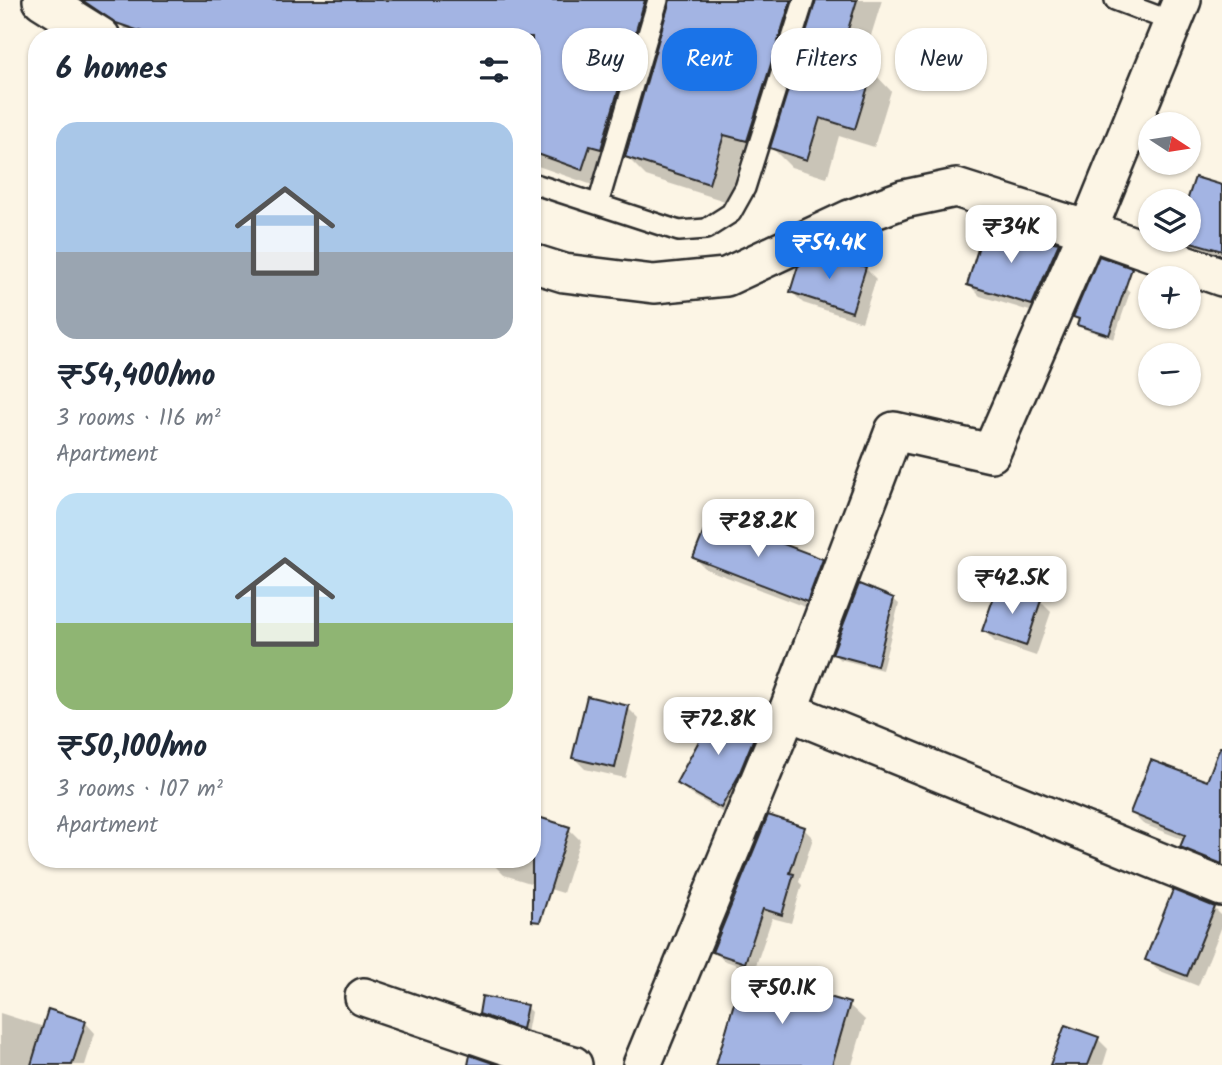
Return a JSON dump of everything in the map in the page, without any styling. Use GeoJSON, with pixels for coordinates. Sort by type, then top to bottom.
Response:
{"type":"FeatureCollection","features":[{"type":"Feature","properties":{"kind":"street"},"geometry":{"type":"LineString","coordinates":[[42,0],[87,28]]}},
{"type":"Feature","properties":{"kind":"street"},"geometry":{"type":"LineString","coordinates":[[642,1065],[788,711],[894,431],[991,453],[1088,230],[1178,11]]}},
{"type":"Feature","properties":{"kind":"street"},"geometry":{"type":"LineString","coordinates":[[541,265],[564,273],[654,284],[726,277],[850,219],[904,199],[956,188],[1222,277]]}},
{"type":"Feature","properties":{"kind":"street"},"geometry":{"type":"LineString","coordinates":[[788,711],[1222,887]]}},
{"type":"Feature","properties":{"kind":"street"},"geometry":{"type":"LineString","coordinates":[[364,997],[522,1051],[573,1065]]}},
{"type":"Feature","properties":{"kind":"lane"},"geometry":{"type":"LineString","coordinates":[[598,204],[658,0]]}},
{"type":"Feature","properties":{"kind":"lane"},"geometry":{"type":"LineString","coordinates":[[541,186],[679,230],[706,229],[731,213],[745,188],[804,0]]}},
{"type":"Feature","properties":{"kind":"lane"},"geometry":{"type":"LineString","coordinates":[[1115,0],[1178,11]]}},
{"type":"Feature","properties":{"kind":"building"},"geometry":{"type":"Polygon","coordinates":[[[82,0],[645,0],[637,28],[562,28],[562,91],[618,91],[601,149],[590,146],[582,170],[541,155],[541,28],[131,28],[116,23],[82,0]]]}},
{"type":"Feature","properties":{"kind":"building"},"geometry":{"type":"Polygon","coordinates":[[[670,0],[791,0],[782,28],[771,28],[771,64],[747,141],[724,135],[709,184],[625,157],[644,91],[648,91],[648,77],[670,0]]]}},
{"type":"Feature","properties":{"kind":"building"},"geometry":{"type":"Polygon","coordinates":[[[816,0],[857,0],[848,28],[807,28],[816,0]]]}},
{"type":"Feature","properties":{"kind":"building"},"geometry":{"type":"Polygon","coordinates":[[[788,91],[867,91],[855,129],[820,118],[807,160],[770,148],[788,91]]]}},
{"type":"Feature","properties":{"kind":"building"},"geometry":{"type":"Polygon","coordinates":[[[1195,177],[1222,185],[1222,251],[1201,245],[1201,189],[1191,189],[1195,177]]]}},
{"type":"Feature","properties":{"kind":"building"},"geometry":{"type":"Polygon","coordinates":[[[985,226],[1043,244],[1043,240],[1059,243],[1032,305],[967,285],[985,226]]]}},
{"type":"Feature","properties":{"kind":"building"},"geometry":{"type":"Polygon","coordinates":[[[825,254],[866,267],[852,312],[790,292],[798,266],[825,254]]]}},
{"type":"Feature","properties":{"kind":"building"},"geometry":{"type":"Polygon","coordinates":[[[1099,256],[1132,268],[1109,335],[1077,325],[1079,319],[1073,317],[1099,256]]]}},
{"type":"Feature","properties":{"kind":"building"},"geometry":{"type":"Polygon","coordinates":[[[710,516],[823,559],[807,602],[693,558],[710,516]]]}},
{"type":"Feature","properties":{"kind":"building"},"geometry":{"type":"Polygon","coordinates":[[[859,584],[894,598],[877,666],[832,654],[859,584]]]}},
{"type":"Feature","properties":{"kind":"building"},"geometry":{"type":"Polygon","coordinates":[[[998,585],[1041,600],[1026,646],[982,631],[998,585]]]}},
{"type":"Feature","properties":{"kind":"building"},"geometry":{"type":"Polygon","coordinates":[[[587,696],[629,706],[615,768],[572,758],[587,696]]]}},
{"type":"Feature","properties":{"kind":"building"},"geometry":{"type":"Polygon","coordinates":[[[718,706],[758,728],[738,777],[721,808],[676,783],[718,706]]]}},
{"type":"Feature","properties":{"kind":"building"},"geometry":{"type":"Polygon","coordinates":[[[1220,747],[1222,864],[1180,847],[1185,835],[1130,813],[1151,760],[1207,781],[1220,747]]]}},
{"type":"Feature","properties":{"kind":"building"},"geometry":{"type":"Polygon","coordinates":[[[768,815],[805,827],[790,873],[794,874],[782,915],[763,909],[745,963],[712,952],[768,815]]]}},
{"type":"Feature","properties":{"kind":"building"},"geometry":{"type":"Polygon","coordinates":[[[541,818],[570,827],[540,922],[532,921],[532,868],[541,868],[541,818]]]}},
{"type":"Feature","properties":{"kind":"building"},"geometry":{"type":"Polygon","coordinates":[[[1173,890],[1215,907],[1187,976],[1145,960],[1173,890]]]}},
{"type":"Feature","properties":{"kind":"building"},"geometry":{"type":"Polygon","coordinates":[[[743,972],[850,1003],[832,1065],[716,1065],[743,972]]]}},
{"type":"Feature","properties":{"kind":"building"},"geometry":{"type":"Polygon","coordinates":[[[482,996],[527,1005],[522,1029],[479,1014],[482,996]]]}},
{"type":"Feature","properties":{"kind":"building"},"geometry":{"type":"Polygon","coordinates":[[[48,1009],[86,1021],[72,1065],[31,1065],[48,1009]]]}},
{"type":"Feature","properties":{"kind":"building"},"geometry":{"type":"Polygon","coordinates":[[[1065,1025],[1099,1037],[1088,1065],[1050,1065],[1065,1025]]]}},
{"type":"Feature","properties":{"kind":"building"},"geometry":{"type":"Polygon","coordinates":[[[470,1055],[498,1065],[468,1065],[470,1055]]]}}]}
